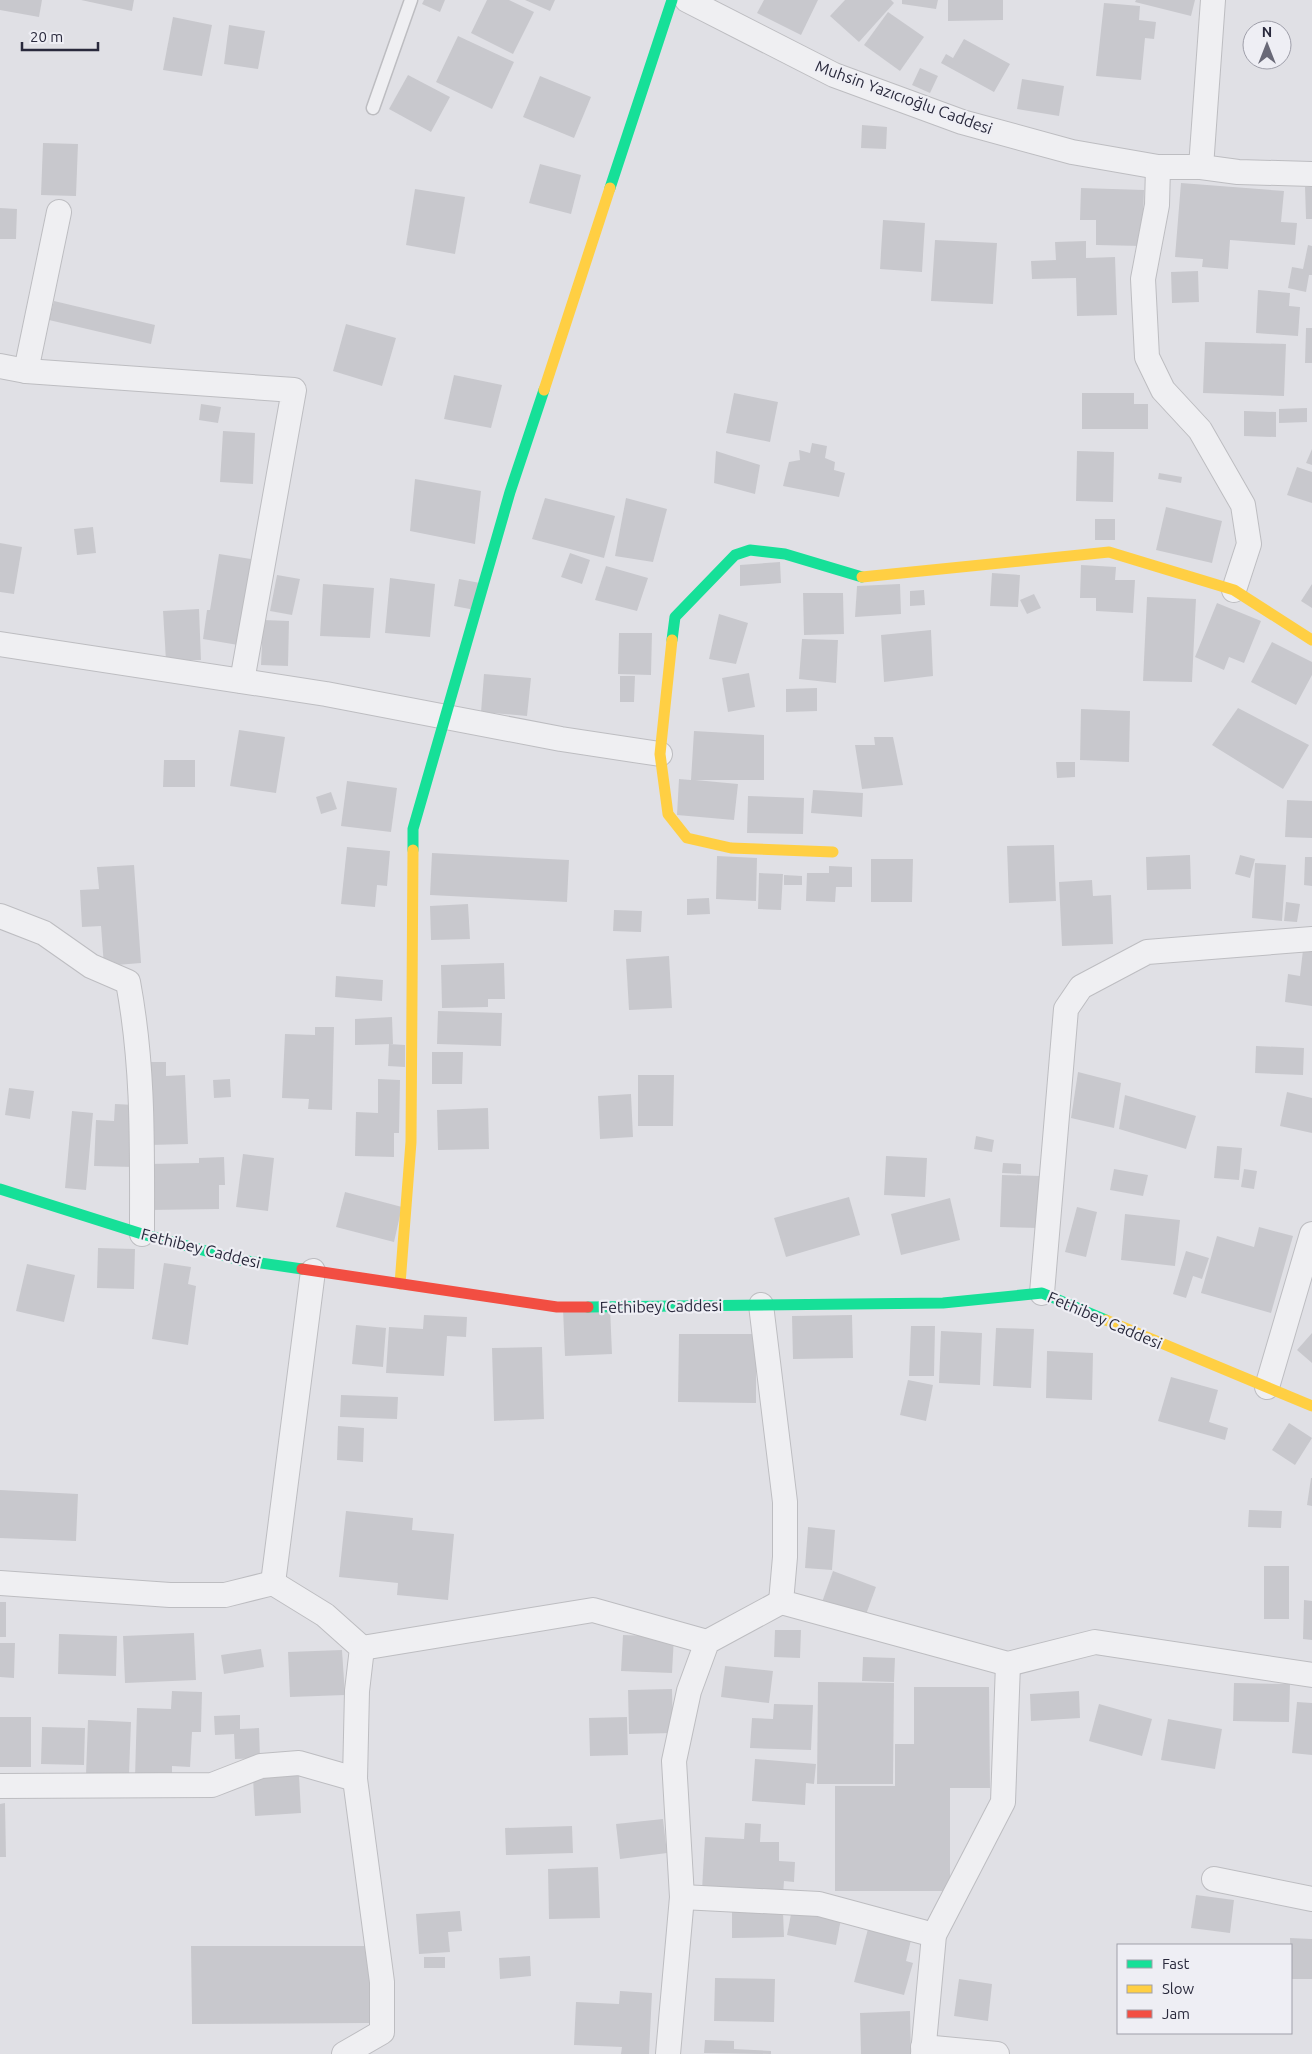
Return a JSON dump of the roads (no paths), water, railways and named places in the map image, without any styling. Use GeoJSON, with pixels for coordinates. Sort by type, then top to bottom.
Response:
{"type":"FeatureCollection","features":[{"type":"Feature","properties":{"kind":"street"},"geometry":{"type":"LineString","coordinates":[[400,1284],[411,1142],[413,828],[510,492],[672,0]]}},
{"type":"Feature","properties":{"kind":"street","name":"Muhsin Yazıcıoğlu Caddesi"},"geometry":{"type":"LineString","coordinates":[[687,0],[834,75],[962,122],[1072,152],[1158,167],[1201,167],[1238,172],[1312,174]]}},
{"type":"Feature","properties":{"kind":"street"},"geometry":{"type":"LineString","coordinates":[[1201,167],[1213,0]]}},
{"type":"Feature","properties":{"kind":"street"},"geometry":{"type":"LineString","coordinates":[[1158,167],[1157,205],[1143,278],[1146,357],[1163,390],[1200,430],[1243,505],[1249,544],[1234,590]]}},
{"type":"Feature","properties":{"kind":"street"},"geometry":{"type":"LineString","coordinates":[[26,371],[59,212]]}},
{"type":"Feature","properties":{"kind":"street"},"geometry":{"type":"LineString","coordinates":[[0,366],[26,371],[294,390],[242,681]]}},
{"type":"Feature","properties":{"kind":"street"},"geometry":{"type":"LineString","coordinates":[[833,852],[731,848],[687,838],[668,814],[660,754],[675,617],[735,556],[750,550],[784,554],[865,578],[1109,552],[1234,590],[1312,640]]}},
{"type":"Feature","properties":{"kind":"street"},"geometry":{"type":"LineString","coordinates":[[0,644],[326,694],[561,739],[660,754]]}},
{"type":"Feature","properties":{"kind":"street"},"geometry":{"type":"LineString","coordinates":[[0,916],[44,933],[91,966],[128,982],[136,1026],[141,1091],[142,1234]]}},
{"type":"Feature","properties":{"kind":"street"},"geometry":{"type":"LineString","coordinates":[[1042,1293],[1066,1009],[1081,987],[1146,952],[1312,939]]}},
{"type":"Feature","properties":{"kind":"street","name":"Fethibey Caddesi"},"geometry":{"type":"LineString","coordinates":[[1,1193],[240,1260],[557,1307],[943,1303],[1042,1293],[1312,1406]]}},
{"type":"Feature","properties":{"kind":"street"},"geometry":{"type":"LineString","coordinates":[[1267,1387],[1312,1234]]}},
{"type":"Feature","properties":{"kind":"street"},"geometry":{"type":"LineString","coordinates":[[273,1582],[313,1271]]}},
{"type":"Feature","properties":{"kind":"street"},"geometry":{"type":"LineString","coordinates":[[761,1305],[784,1502],[782,1602]]}},
{"type":"Feature","properties":{"kind":"street"},"geometry":{"type":"LineString","coordinates":[[0,1583],[170,1595],[225,1595],[273,1582],[326,1615],[362,1648]]}},
{"type":"Feature","properties":{"kind":"street"},"geometry":{"type":"LineString","coordinates":[[668,2054],[682,1897],[674,1761],[689,1692],[707,1642],[782,1602],[1008,1664],[1095,1642],[1312,1675]]}},
{"type":"Feature","properties":{"kind":"street"},"geometry":{"type":"LineString","coordinates":[[362,1648],[593,1610],[707,1642]]}},
{"type":"Feature","properties":{"kind":"street"},"geometry":{"type":"LineString","coordinates":[[344,2054],[382,2032],[382,1982],[355,1779],[357,1692],[362,1648]]}},
{"type":"Feature","properties":{"kind":"street"},"geometry":{"type":"LineString","coordinates":[[997,2054],[923,2050],[934,1935],[1003,1802],[1008,1664]]}},
{"type":"Feature","properties":{"kind":"street"},"geometry":{"type":"LineString","coordinates":[[0,1786],[212,1785],[261,1766],[299,1763],[355,1779]]}},
{"type":"Feature","properties":{"kind":"street"},"geometry":{"type":"LineString","coordinates":[[1214,1879],[1312,1899]]}},
{"type":"Feature","properties":{"kind":"street"},"geometry":{"type":"LineString","coordinates":[[682,1897],[819,1904],[934,1935]]}},
{"type":"Feature","properties":{"kind":"lane"},"geometry":{"type":"LineString","coordinates":[[373,108],[411,0]]}}]}
